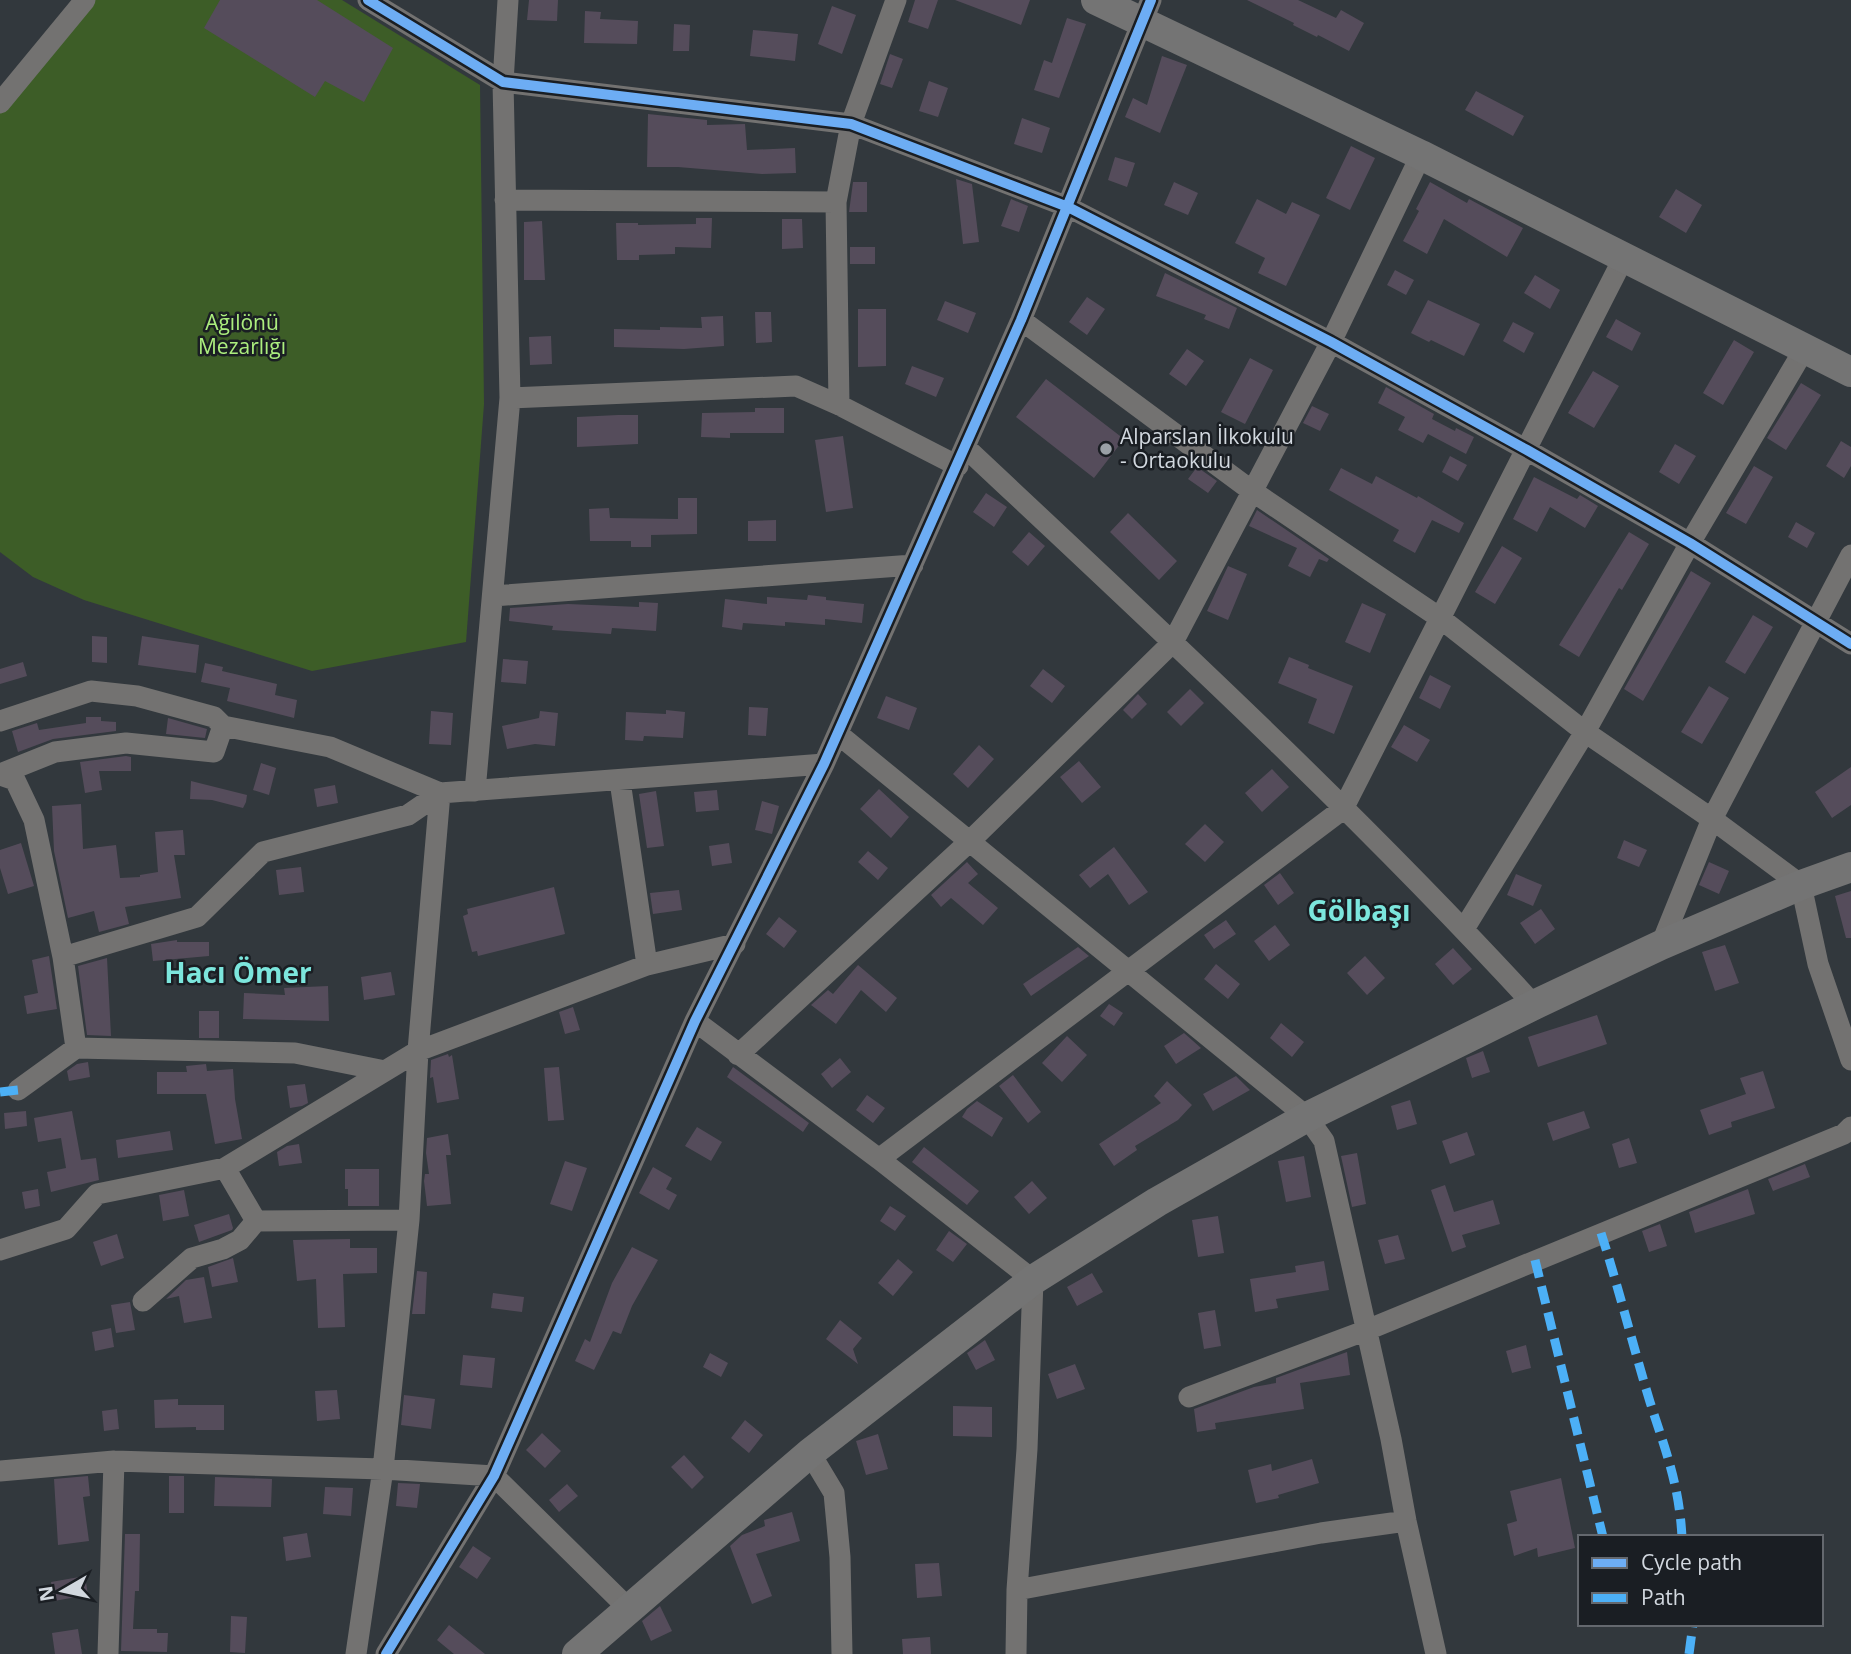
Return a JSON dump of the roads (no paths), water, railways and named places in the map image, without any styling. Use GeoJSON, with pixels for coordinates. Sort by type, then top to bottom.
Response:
{"type":"FeatureCollection","features":[{"type":"Feature","properties":{"kind":"street"},"geometry":{"type":"LineString","coordinates":[[0,103],[85,0]]}},
{"type":"Feature","properties":{"kind":"street"},"geometry":{"type":"LineString","coordinates":[[368,0],[503,82],[851,124],[1068,207],[1331,342],[1527,450],[1690,543],[1851,644]]}},
{"type":"Feature","properties":{"kind":"street"},"geometry":{"type":"LineString","coordinates":[[475,791],[510,398],[503,82],[508,0]]}},
{"type":"Feature","properties":{"kind":"street"},"geometry":{"type":"LineString","coordinates":[[839,405],[836,202],[851,124],[896,0]]}},
{"type":"Feature","properties":{"kind":"street"},"geometry":{"type":"LineString","coordinates":[[1096,0],[1147,11],[1421,155],[1851,372]]}},
{"type":"Feature","properties":{"kind":"street"},"geometry":{"type":"LineString","coordinates":[[386,1654],[494,1476],[695,1021],[838,734],[1021,320],[1147,11]]}},
{"type":"Feature","properties":{"kind":"street"},"geometry":{"type":"LineString","coordinates":[[738,1055],[969,842],[1173,642],[1331,342],[1421,155]]}},
{"type":"Feature","properties":{"kind":"street"},"geometry":{"type":"LineString","coordinates":[[505,200],[836,202]]}},
{"type":"Feature","properties":{"kind":"street"},"geometry":{"type":"LineString","coordinates":[[879,1159],[1343,810],[1624,257]]}},
{"type":"Feature","properties":{"kind":"street"},"geometry":{"type":"LineString","coordinates":[[1021,320],[1252,491],[1440,618],[1585,732],[1712,818],[1801,885],[1818,964],[1851,1060]]}},
{"type":"Feature","properties":{"kind":"street"},"geometry":{"type":"LineString","coordinates":[[1464,929],[1585,732],[1690,543],[1805,348]]}},
{"type":"Feature","properties":{"kind":"street"},"geometry":{"type":"LineString","coordinates":[[510,398],[796,386],[962,457],[1173,642],[1464,929],[1534,1005]]}},
{"type":"Feature","properties":{"kind":"street"},"geometry":{"type":"LineString","coordinates":[[1661,945],[1712,818],[1851,555]]}},
{"type":"Feature","properties":{"kind":"street"},"geometry":{"type":"LineString","coordinates":[[493,596],[913,565]]}},
{"type":"Feature","properties":{"kind":"street"},"geometry":{"type":"LineString","coordinates":[[0,721],[91,691],[137,696],[214,717],[223,726],[330,747],[440,793],[824,764]]}},
{"type":"Feature","properties":{"kind":"street"},"geometry":{"type":"LineString","coordinates":[[0,774],[55,752],[126,743],[214,752],[223,726]]}},
{"type":"Feature","properties":{"kind":"street"},"geometry":{"type":"LineString","coordinates":[[838,734],[1307,1117],[1324,1142],[1436,1654]]}},
{"type":"Feature","properties":{"kind":"street"},"geometry":{"type":"LineString","coordinates":[[0,774],[15,780],[34,820],[63,957],[76,1048]]}},
{"type":"Feature","properties":{"kind":"street"},"geometry":{"type":"LineString","coordinates":[[620,781],[648,965]]}},
{"type":"Feature","properties":{"kind":"street"},"geometry":{"type":"LineString","coordinates":[[63,957],[197,917],[263,852],[408,815],[440,793]]}},
{"type":"Feature","properties":{"kind":"street"},"geometry":{"type":"LineString","coordinates":[[356,1654],[383,1469],[409,1220],[418,1051],[440,793]]}},
{"type":"Feature","properties":{"kind":"street"},"geometry":{"type":"LineString","coordinates":[[576,1654],[810,1453],[1033,1280],[1157,1202],[1307,1117],[1534,1005],[1661,945],[1801,885],[1851,867]]}},
{"type":"Feature","properties":{"kind":"street"},"geometry":{"type":"LineString","coordinates":[[0,1250],[66,1229],[97,1194],[226,1168],[418,1051],[648,965],[735,944]]}},
{"type":"Feature","properties":{"kind":"street"},"geometry":{"type":"LineString","coordinates":[[695,1021],[879,1159],[1033,1280]]}},
{"type":"Feature","properties":{"kind":"street"},"geometry":{"type":"LineString","coordinates":[[19,1090],[76,1048],[295,1053],[385,1071]]}},
{"type":"Feature","properties":{"kind":"street"},"geometry":{"type":"LineString","coordinates":[[1189,1397],[1367,1330],[1844,1134],[1851,1126]]}},
{"type":"Feature","properties":{"kind":"street"},"geometry":{"type":"LineString","coordinates":[[226,1168],[256,1221]]}},
{"type":"Feature","properties":{"kind":"street"},"geometry":{"type":"LineString","coordinates":[[143,1301],[192,1258],[223,1249],[240,1240],[256,1221],[409,1220]]}},
{"type":"Feature","properties":{"kind":"street"},"geometry":{"type":"LineString","coordinates":[[1016,1654],[1033,1280]]}},
{"type":"Feature","properties":{"kind":"street"},"geometry":{"type":"LineString","coordinates":[[810,1453],[834,1493],[840,1558],[842,1654]]}},
{"type":"Feature","properties":{"kind":"street"},"geometry":{"type":"LineString","coordinates":[[0,1471],[114,1461],[383,1469],[494,1476],[629,1609]]}},
{"type":"Feature","properties":{"kind":"street"},"geometry":{"type":"LineString","coordinates":[[108,1654],[114,1461]]}},
{"type":"Feature","properties":{"kind":"street"},"geometry":{"type":"LineString","coordinates":[[1017,1590],[1321,1533],[1406,1521]]}},
{"type":"Feature","properties":{"kind":"place","name":"Alparslan İlkokulu - Ortaokulu"},"geometry":{"type":"Point","coordinates":[1106,449]}},
{"type":"Feature","properties":{"kind":"district","name":"Gölbaşı"},"geometry":{"type":"Point","coordinates":[1359,911]}},
{"type":"Feature","properties":{"kind":"district","name":"Hacı Ömer"},"geometry":{"type":"Point","coordinates":[238,973]}},
{"type":"Feature","properties":{"kind":"park label","name":"Ağılönü Mezarlığı"},"geometry":{"type":"Point","coordinates":[242,335]}}]}
